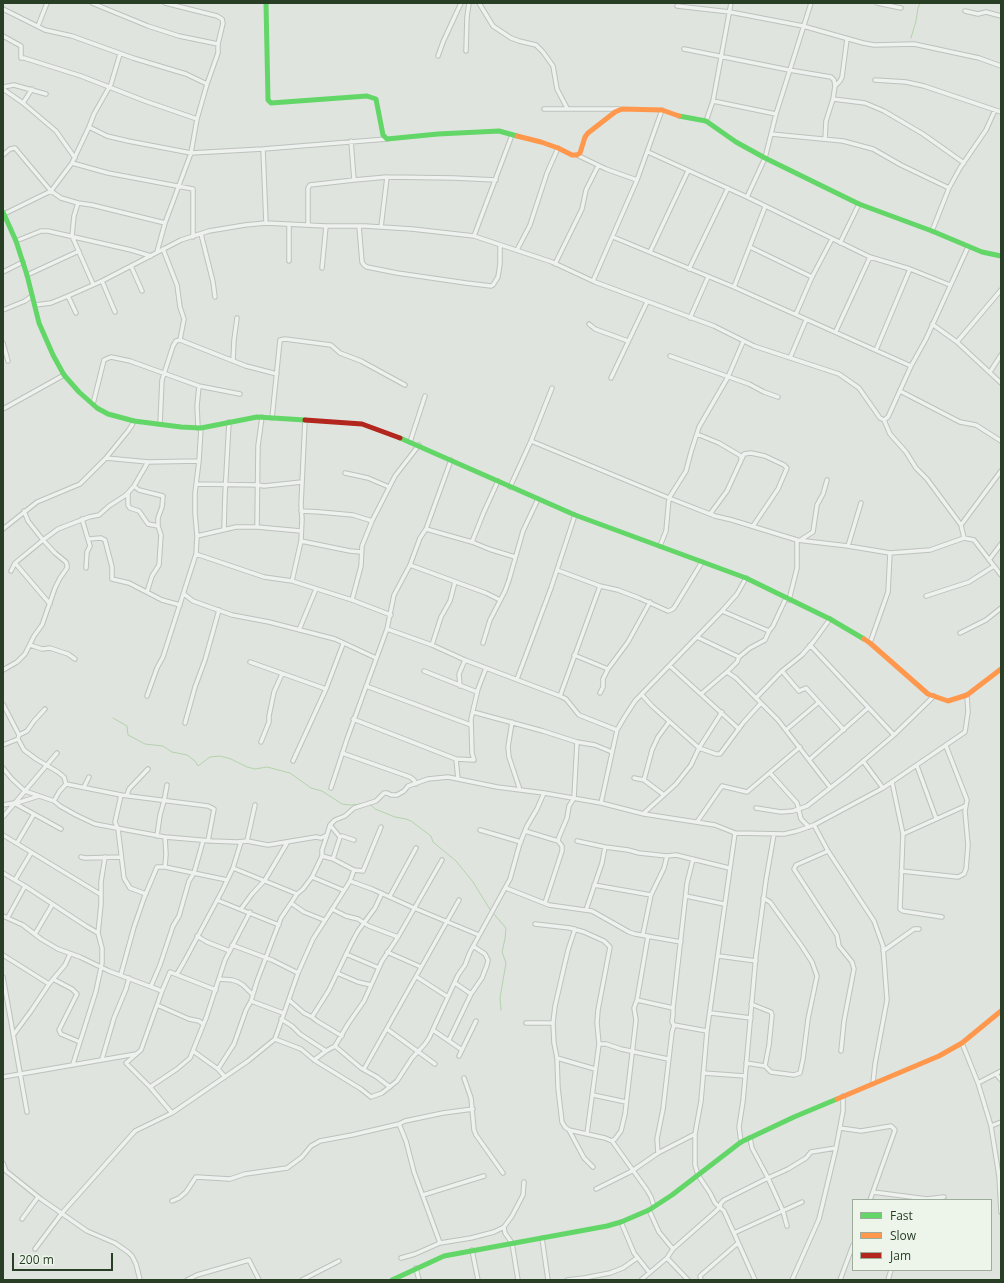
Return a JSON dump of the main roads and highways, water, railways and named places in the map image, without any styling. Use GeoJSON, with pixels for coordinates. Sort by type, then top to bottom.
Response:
{"type":"FeatureCollection","features":[{"type":"Feature","properties":{"kind":"waterway"},"geometry":{"type":"LineString","coordinates":[[911,38],[920,3]]}},
{"type":"Feature","properties":{"kind":"waterway"},"geometry":{"type":"LineString","coordinates":[[113,718],[127,726],[128,735],[145,744],[163,746],[172,752],[187,755],[195,761],[198,766],[210,757],[220,756],[255,769],[267,767],[290,773],[311,788],[322,791],[342,804],[361,804]]}},
{"type":"Feature","properties":{"kind":"waterway"},"geometry":{"type":"LineString","coordinates":[[371,805],[375,809],[395,817],[411,821],[431,836],[433,842],[456,861],[473,882],[491,911]]}},
{"type":"Feature","properties":{"kind":"waterway"},"geometry":{"type":"LineString","coordinates":[[493,913],[506,928],[502,952],[506,963],[500,998],[501,1010]]}}]}
